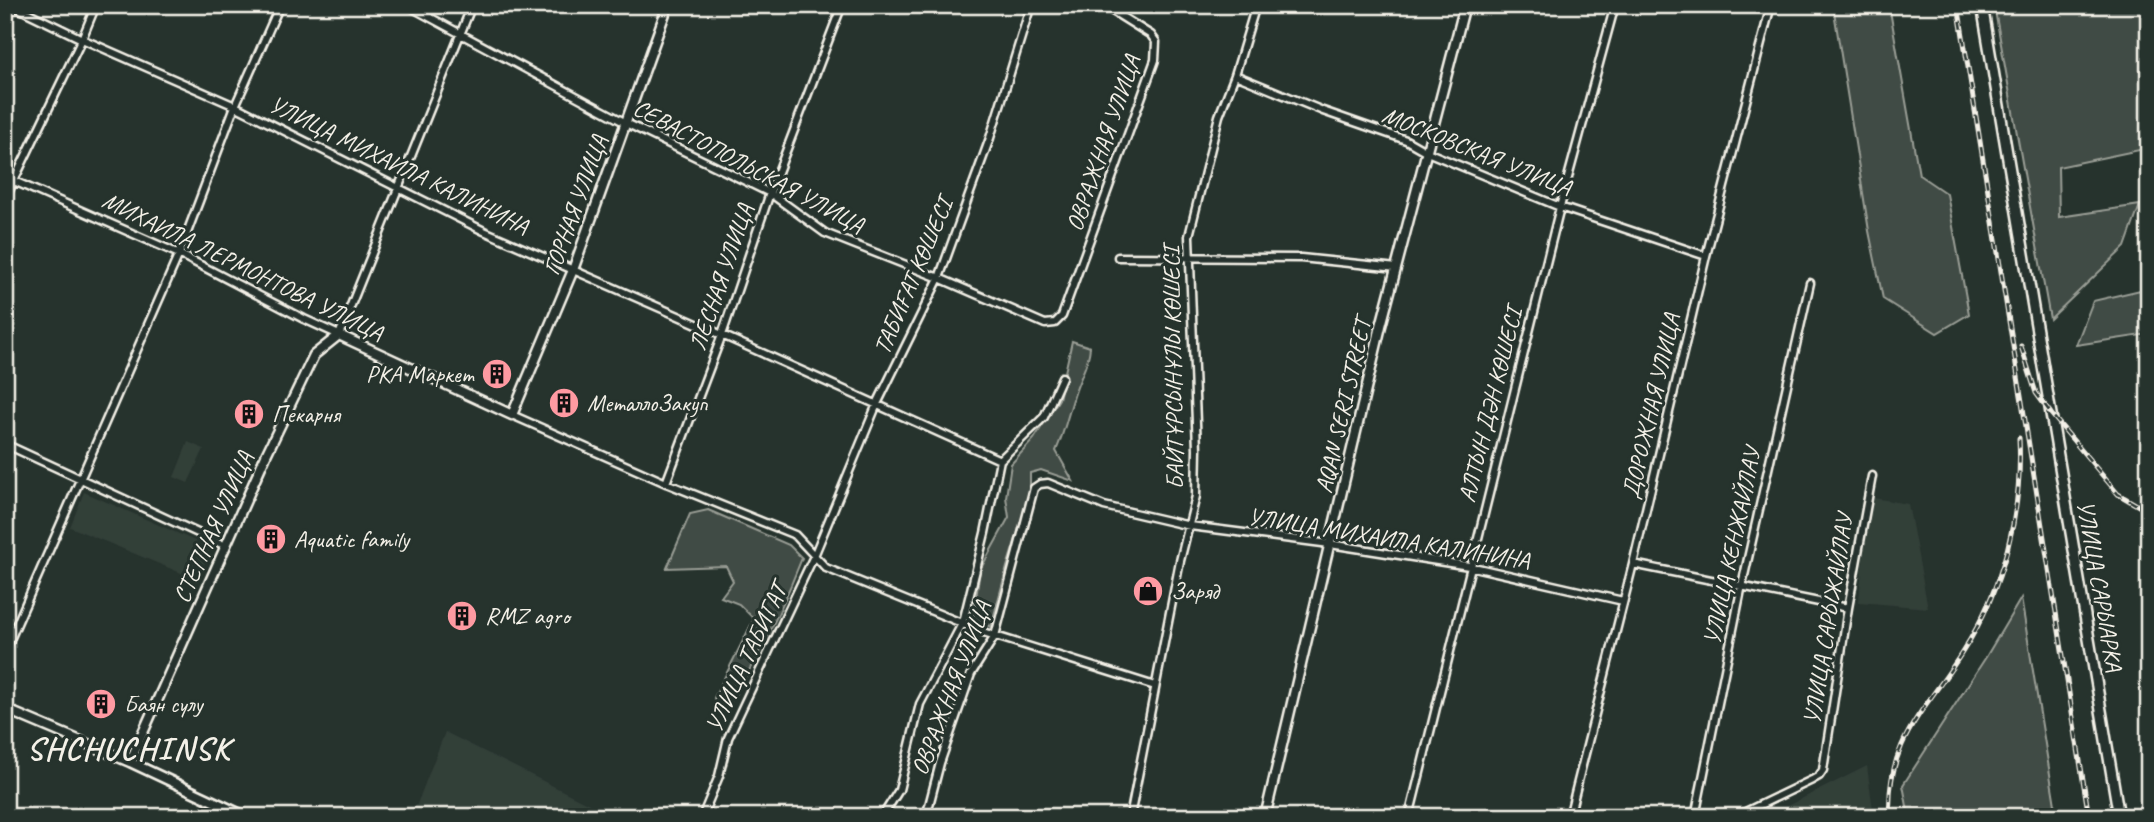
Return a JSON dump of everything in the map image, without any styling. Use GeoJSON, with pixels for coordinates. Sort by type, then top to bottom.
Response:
{"type":"FeatureCollection","features":[{"type":"Feature","properties":{"kind":"main road","name":"УЛИЦА САРЫАРКА"},"geometry":{"type":"LineString","coordinates":[[1982,5],[2119,817]]}},
{"type":"Feature","properties":{"kind":"street","name":"УЛИЦА МИХАИЛА КАЛИНИНА"},"geometry":{"type":"LineString","coordinates":[[12,5],[235,106],[484,232],[1000,460]]}},
{"type":"Feature","properties":{"kind":"street"},"geometry":{"type":"LineString","coordinates":[[5,199],[96,5]]}},
{"type":"Feature","properties":{"kind":"street"},"geometry":{"type":"LineString","coordinates":[[5,651],[179,254],[235,106],[280,5]]}},
{"type":"Feature","properties":{"kind":"street","name":"СЕВАСТОПОЛЬСКАЯ УЛИЦА"},"geometry":{"type":"LineString","coordinates":[[407,5],[626,123],[770,193],[825,233],[1045,324]]}},
{"type":"Feature","properties":{"kind":"street","name":"СТЕПНАЯ УЛИЦА"},"geometry":{"type":"LineString","coordinates":[[130,762],[266,455],[314,355],[339,335],[472,5]]}},
{"type":"Feature","properties":{"kind":"street","name":"ГОРНАЯ УЛИЦА"},"geometry":{"type":"LineString","coordinates":[[512,415],[573,270],[668,5]]}},
{"type":"Feature","properties":{"kind":"street","name":"ЛЕСНАЯ УЛИЦА"},"geometry":{"type":"LineString","coordinates":[[666,483],[722,335],[770,193],[842,5]]}},
{"type":"Feature","properties":{"kind":"street","name":"ТАБИҒАТ КӨШЕСІ"},"geometry":{"type":"LineString","coordinates":[[814,556],[877,404],[939,278],[990,138],[1031,5]]}},
{"type":"Feature","properties":{"kind":"street","name":"ОВРАЖНАЯ УЛИЦА"},"geometry":{"type":"LineString","coordinates":[[1045,324],[1055,323],[1062,316],[1155,60],[1156,42],[1151,35],[1103,5]]}},
{"type":"Feature","properties":{"kind":"street","name":"БАЙТҰРСЫНҰЛЫ КӨШЕСІ"},"geometry":{"type":"LineString","coordinates":[[1130,817],[1180,561],[1196,496],[1197,449],[1189,236],[1219,116],[1236,75],[1256,5]]}},
{"type":"Feature","properties":{"kind":"street","name":"AQAN SERI STREET"},"geometry":{"type":"LineString","coordinates":[[1265,817],[1381,326],[1465,5]]}},
{"type":"Feature","properties":{"kind":"street","name":"АЛТЫН ДӘН КӨШЕСІ"},"geometry":{"type":"LineString","coordinates":[[1409,817],[1560,207],[1615,5]]}},
{"type":"Feature","properties":{"kind":"street","name":"ДОРОЖНАЯ УЛИЦА"},"geometry":{"type":"LineString","coordinates":[[1569,817],[1633,564],[1706,256],[1771,5]]}},
{"type":"Feature","properties":{"kind":"street","name":"МОСКОВСКАЯ УЛИЦА"},"geometry":{"type":"LineString","coordinates":[[1236,75],[1323,111],[1406,140],[1427,152],[1560,207],[1706,256]]}},
{"type":"Feature","properties":{"kind":"street","name":"МИХАИЛА ЛЕРМОНТОВА УЛИЦА"},"geometry":{"type":"LineString","coordinates":[[5,177],[179,254],[304,319],[512,415],[795,536],[826,568],[995,636],[1155,686]]}},
{"type":"Feature","properties":{"kind":"street"},"geometry":{"type":"LineString","coordinates":[[1118,257],[1301,258],[1397,268]]}},
{"type":"Feature","properties":{"kind":"street","name":"УЛИЦА КЕНЖАЙЛАУ"},"geometry":{"type":"LineString","coordinates":[[1695,817],[1742,585],[1810,283]]}},
{"type":"Feature","properties":{"kind":"street"},"geometry":{"type":"LineString","coordinates":[[1000,460],[1044,417],[1062,377]]}},
{"type":"Feature","properties":{"kind":"street"},"geometry":{"type":"LineString","coordinates":[[5,444],[226,546]]}},
{"type":"Feature","properties":{"kind":"street","name":"ОВРАЖНАЯ УЛИЦА"},"geometry":{"type":"LineString","coordinates":[[882,817],[899,790],[920,704],[963,622],[1000,460]]}},
{"type":"Feature","properties":{"kind":"street","name":"УЛИЦА САРЫЖАЙЛАУ"},"geometry":{"type":"LineString","coordinates":[[1735,817],[1812,780],[1823,770],[1872,475]]}},
{"type":"Feature","properties":{"kind":"street","name":"ОВРАЖНАЯ УЛИЦА"},"geometry":{"type":"LineString","coordinates":[[926,817],[940,763],[971,674],[995,636],[1034,488],[1048,483],[1104,506],[1190,526]]}},
{"type":"Feature","properties":{"kind":"street","name":"УЛИЦА МИХАИЛА КАЛИНИНА"},"geometry":{"type":"LineString","coordinates":[[1190,526],[1469,566],[1623,601]]}},
{"type":"Feature","properties":{"kind":"street","name":"УЛИЦА ТАБИГАТ"},"geometry":{"type":"LineString","coordinates":[[702,817],[719,776],[728,738],[814,556]]}},
{"type":"Feature","properties":{"kind":"street"},"geometry":{"type":"LineString","coordinates":[[1633,564],[1848,608]]}},
{"type":"Feature","properties":{"kind":"street"},"geometry":{"type":"LineString","coordinates":[[5,709],[130,762],[247,817]]}},
{"type":"Feature","properties":{"kind":"shaded area"},"geometry":{"type":"Polygon","coordinates":[[[1833,5],[1889,5],[1919,175],[1947,194],[1969,314],[1937,333],[1883,299],[1869,231],[1833,5]]]}},
{"type":"Feature","properties":{"kind":"shaded area"},"geometry":{"type":"Polygon","coordinates":[[[1994,5],[2149,5],[2149,148],[2058,167],[2059,217],[2140,205],[2125,247],[2050,319],[1994,5]]]}},
{"type":"Feature","properties":{"kind":"shaded area"},"geometry":{"type":"Polygon","coordinates":[[[2149,288],[2149,334],[2076,345],[2093,301],[2149,288]]]}},
{"type":"Feature","properties":{"kind":"shaded area"},"geometry":{"type":"Polygon","coordinates":[[[1072,341],[1090,347],[1056,451],[1073,481],[1041,470],[1030,473],[1030,494],[991,627],[973,619],[980,570],[1009,517],[1006,497],[1011,464],[1034,439],[1059,399],[1072,341]]]}},
{"type":"Feature","properties":{"kind":"shaded area"},"geometry":{"type":"Polygon","coordinates":[[[188,442],[204,449],[188,483],[174,477],[188,442]]]}},
{"type":"Feature","properties":{"kind":"shaded area"},"geometry":{"type":"Polygon","coordinates":[[[84,492],[211,548],[198,580],[70,527],[84,492]]]}},
{"type":"Feature","properties":{"kind":"shaded area"},"geometry":{"type":"Polygon","coordinates":[[[1868,497],[1908,504],[1928,608],[1859,602],[1868,497]]]}},
{"type":"Feature","properties":{"kind":"shaded area"},"geometry":{"type":"Polygon","coordinates":[[[708,510],[789,545],[802,558],[766,639],[721,716],[714,698],[754,619],[739,604],[721,597],[733,581],[726,566],[667,568],[690,514],[708,510]]]}},
{"type":"Feature","properties":{"kind":"shaded area"},"geometry":{"type":"Polygon","coordinates":[[[2149,577],[2149,631],[2140,578],[2149,577]]]}},
{"type":"Feature","properties":{"kind":"shaded area"},"geometry":{"type":"Polygon","coordinates":[[[2021,598],[2057,817],[1909,817],[1903,785],[2021,598]]]}},
{"type":"Feature","properties":{"kind":"shaded area"},"geometry":{"type":"Polygon","coordinates":[[[445,732],[615,817],[412,817],[445,732]]]}},
{"type":"Feature","properties":{"kind":"shaded area"},"geometry":{"type":"Polygon","coordinates":[[[1867,766],[1874,817],[1765,817],[1867,766]]]}},
{"type":"Feature","properties":{"kind":"railway"},"geometry":{"type":"LineString","coordinates":[[1958,5],[2089,817]]}},
{"type":"Feature","properties":{"kind":"railway"},"geometry":{"type":"LineString","coordinates":[[2021,346],[2036,393],[2052,415],[2118,494],[2149,512]]}},
{"type":"Feature","properties":{"kind":"railway"},"geometry":{"type":"LineString","coordinates":[[1890,817],[1890,790],[1901,746],[1977,627],[1999,576],[2014,521],[2018,493],[2019,438]]}},
{"type":"Feature","properties":{"kind":"place","name":"РКА Маркет"},"geometry":{"type":"Point","coordinates":[497,374]}},
{"type":"Feature","properties":{"kind":"place","name":"МеталлоЗакуп"},"geometry":{"type":"Point","coordinates":[564,403]}},
{"type":"Feature","properties":{"kind":"place","name":"Пекарня"},"geometry":{"type":"Point","coordinates":[249,414]}},
{"type":"Feature","properties":{"kind":"place","name":"Aquatic family"},"geometry":{"type":"Point","coordinates":[271,539]}},
{"type":"Feature","properties":{"kind":"place","name":"Заряд"},"geometry":{"type":"Point","coordinates":[1148,591]}},
{"type":"Feature","properties":{"kind":"place","name":"RMZ agro"},"geometry":{"type":"Point","coordinates":[462,616]}},
{"type":"Feature","properties":{"kind":"place","name":"Баян сулу"},"geometry":{"type":"Point","coordinates":[101,704]}},
{"type":"Feature","properties":{"kind":"district","name":"SHCHUCHINSK"},"geometry":{"type":"Point","coordinates":[129,748]}}]}
